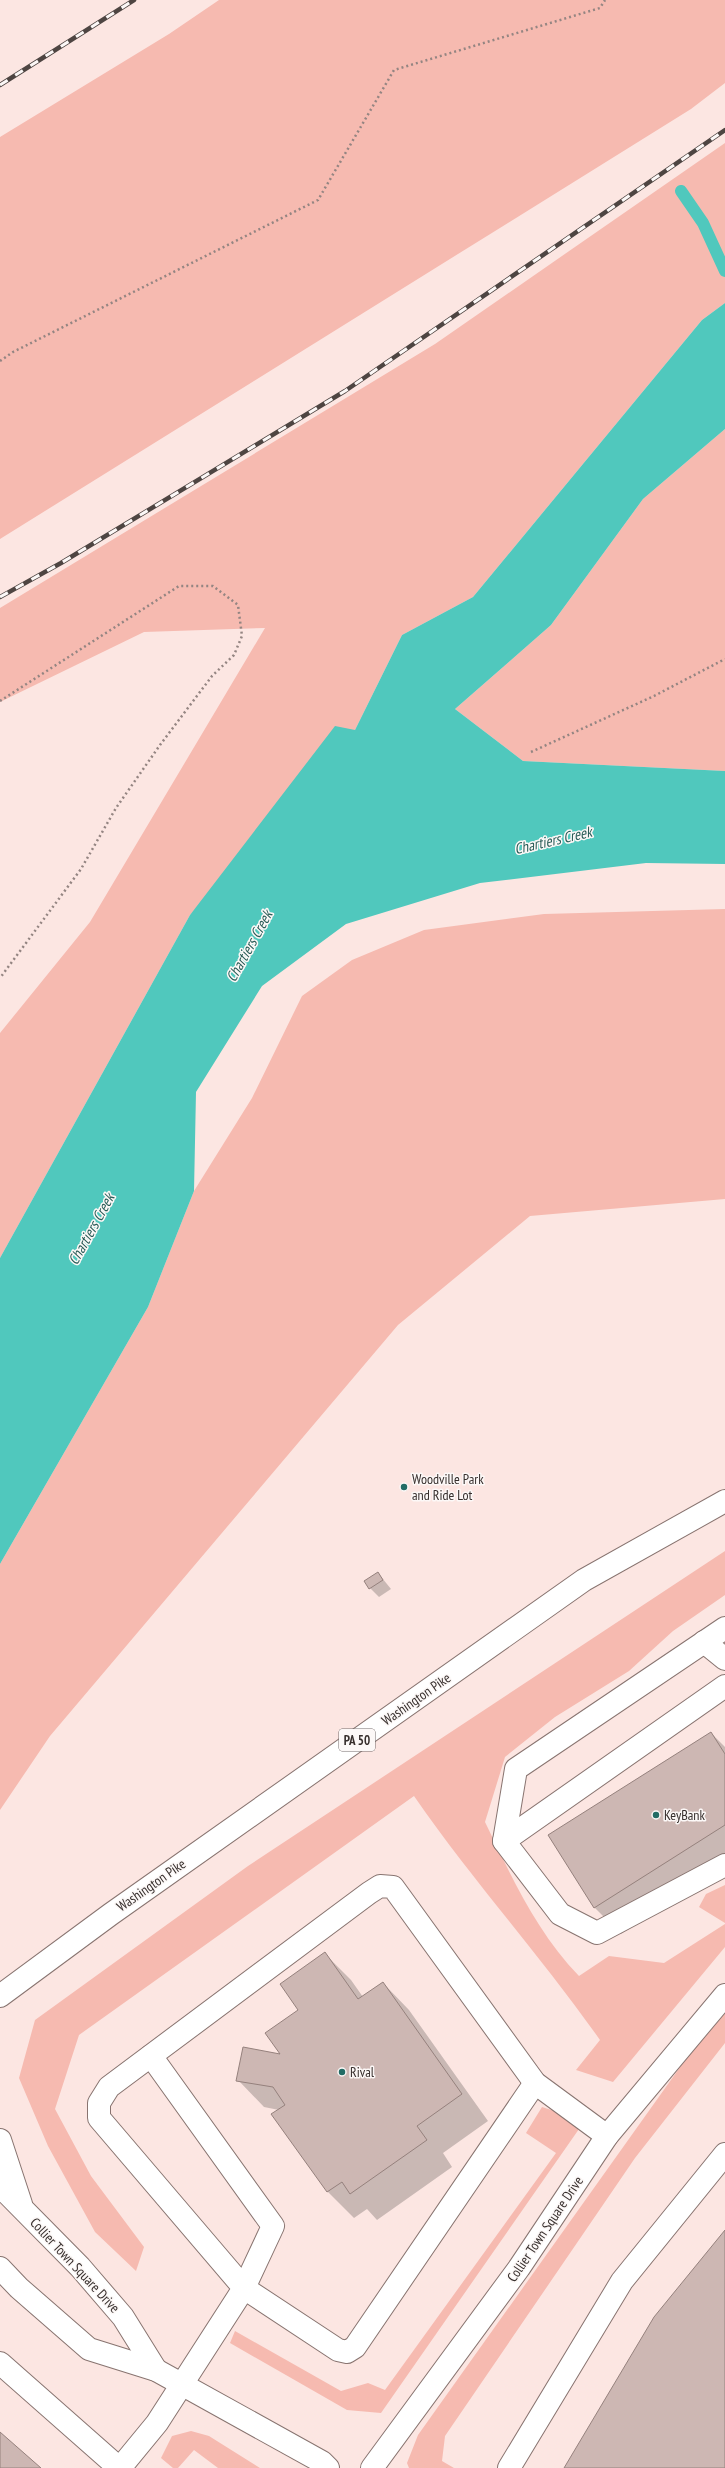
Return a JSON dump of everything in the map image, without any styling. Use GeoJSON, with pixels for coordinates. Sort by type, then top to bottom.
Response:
{"type":"FeatureCollection","features":[{"type":"Feature","properties":{"kind":"street","name":"Washington Pike"},"geometry":{"type":"LineString","coordinates":[[0,1996],[111,1914],[584,1580],[725,1501]]}},
{"type":"Feature","properties":{"kind":"street"},"geometry":{"type":"LineString","coordinates":[[725,1628],[516,1769],[504,1841],[560,1914],[598,1933],[725,1865]]}},
{"type":"Feature","properties":{"kind":"street"},"geometry":{"type":"LineString","coordinates":[[704,1642],[725,1659]]}},
{"type":"Feature","properties":{"kind":"street"},"geometry":{"type":"LineString","coordinates":[[504,1841],[725,1686]]}},
{"type":"Feature","properties":{"kind":"street"},"geometry":{"type":"LineString","coordinates":[[535,2083],[355,2346],[347,2352],[338,2350],[244,2288],[99,2118],[99,2103],[109,2087],[380,1886],[393,1887],[535,2083],[607,2136]]}},
{"type":"Feature","properties":{"kind":"street","name":"Collier Town Square Drive"},"geometry":{"type":"LineString","coordinates":[[372,2468],[519,2268],[607,2136],[725,1995]]}},
{"type":"Feature","properties":{"kind":"street"},"geometry":{"type":"LineString","coordinates":[[0,2363],[119,2468],[157,2423],[244,2288],[273,2226],[151,2056]]}},
{"type":"Feature","properties":{"kind":"street"},"geometry":{"type":"LineString","coordinates":[[0,2140],[21,2204]]}},
{"type":"Feature","properties":{"kind":"street"},"geometry":{"type":"LineString","coordinates":[[509,2468],[622,2281],[725,2154]]}},
{"type":"Feature","properties":{"kind":"street","name":"Collier Town Square Drive"},"geometry":{"type":"LineString","coordinates":[[0,2186],[21,2204],[32,2220],[80,2267],[123,2317],[156,2370]]}},
{"type":"Feature","properties":{"kind":"street","name":"Collier Town Square Drive"},"geometry":{"type":"LineString","coordinates":[[0,2268],[19,2288],[89,2349],[156,2370],[322,2462],[328,2468]]}},
{"type":"Feature","properties":{"kind":"path"},"geometry":{"type":"LineString","coordinates":[[0,361],[20,349],[318,200],[394,70],[600,8],[605,0]]}},
{"type":"Feature","properties":{"kind":"path"},"geometry":{"type":"LineString","coordinates":[[0,701],[179,586],[213,586],[238,605],[242,636],[234,655],[212,676],[160,744],[116,808],[81,869],[0,978]]}},
{"type":"Feature","properties":{"kind":"path"},"geometry":{"type":"LineString","coordinates":[[531,752],[654,696],[725,659]]}},
{"type":"Feature","properties":{"kind":"shaded area"},"geometry":{"type":"Polygon","coordinates":[[[219,0],[725,0],[725,83],[691,109],[0,539],[0,137],[169,34],[219,0]]]}},
{"type":"Feature","properties":{"kind":"shaded area"},"geometry":{"type":"Polygon","coordinates":[[[725,143],[725,303],[702,320],[473,597],[402,635],[355,730],[190,915],[0,1258],[0,1033],[90,922],[265,628],[144,632],[0,702],[0,608],[435,344],[725,143]]]}},
{"type":"Feature","properties":{"kind":"shaded area"},"geometry":{"type":"Polygon","coordinates":[[[725,429],[725,771],[523,761],[455,709],[551,625],[643,499],[725,429]]]}},
{"type":"Feature","properties":{"kind":"shaded area"},"geometry":{"type":"Polygon","coordinates":[[[725,909],[725,1199],[530,1216],[398,1325],[50,1736],[0,1810],[0,1564],[148,1307],[194,1191],[252,1098],[302,996],[352,960],[424,930],[544,914],[725,909]]]}},
{"type":"Feature","properties":{"kind":"shaded area"},"geometry":{"type":"Polygon","coordinates":[[[725,1551],[725,1595],[673,1631],[629,1671],[555,1717],[505,1757],[485,1822],[515,1883],[538,1923],[550,1941],[579,1976],[609,1956],[664,1963],[725,1924],[725,1947],[613,2082],[576,2070],[600,2040],[554,1978],[459,1858],[414,1796],[79,2035],[55,2109],[91,2176],[144,2247],[136,2271],[95,2232],[48,2146],[19,2078],[35,2020],[248,1866],[725,1551]]]}},
{"type":"Feature","properties":{"kind":"shaded area"},"geometry":{"type":"Polygon","coordinates":[[[725,1885],[725,1923],[699,1907],[706,1894],[725,1885]]]}},
{"type":"Feature","properties":{"kind":"shaded area"},"geometry":{"type":"Polygon","coordinates":[[[725,2013],[725,2043],[635,2158],[445,2436],[442,2461],[454,2468],[409,2468],[407,2463],[418,2435],[683,2063],[725,2013]]]}},
{"type":"Feature","properties":{"kind":"shaded area"},"geometry":{"type":"Polygon","coordinates":[[[542,2107],[564,2114],[579,2129],[381,2413],[347,2410],[230,2343],[235,2331],[341,2391],[368,2383],[385,2390],[556,2153],[526,2133],[542,2107]]]}},
{"type":"Feature","properties":{"kind":"shaded area"},"geometry":{"type":"Polygon","coordinates":[[[191,2431],[209,2436],[260,2468],[218,2468],[194,2450],[178,2468],[173,2468],[161,2458],[172,2436],[191,2431]]]}},
{"type":"Feature","properties":{"kind":"water","name":"Chartiers Creek"},"geometry":{"type":"Polygon","coordinates":[[[725,303],[725,429],[643,499],[551,625],[455,709],[523,761],[725,771],[725,864],[646,863],[480,883],[346,924],[262,986],[196,1092],[194,1191],[148,1307],[0,1564],[0,1258],[190,915],[335,726],[355,730],[402,635],[473,597],[702,320],[725,303]]]}},
{"type":"Feature","properties":{"kind":"building"},"geometry":{"type":"Polygon","coordinates":[[[378,1572],[383,1580],[369,1589],[364,1581],[378,1572]]]}},
{"type":"Feature","properties":{"kind":"building"},"geometry":{"type":"Polygon","coordinates":[[[711,1732],[725,1754],[725,1825],[594,1908],[548,1835],[711,1732]]]}},
{"type":"Feature","properties":{"kind":"building","name":"Rival"},"geometry":{"type":"Polygon","coordinates":[[[325,1952],[358,1999],[383,1982],[462,2094],[417,2126],[427,2140],[350,2194],[342,2182],[327,2192],[271,2114],[285,2105],[273,2087],[236,2081],[243,2047],[280,2054],[265,2033],[298,2010],[280,1984],[325,1952]]]}},
{"type":"Feature","properties":{"kind":"building"},"geometry":{"type":"Polygon","coordinates":[[[725,2230],[725,2468],[564,2468],[654,2317],[725,2230]]]}},
{"type":"Feature","properties":{"kind":"building"},"geometry":{"type":"Polygon","coordinates":[[[0,2432],[41,2468],[0,2468],[0,2432]]]}},
{"type":"Feature","properties":{"kind":"waterway"},"geometry":{"type":"LineString","coordinates":[[681,191],[703,223],[725,271]]}},
{"type":"Feature","properties":{"kind":"railway"},"geometry":{"type":"LineString","coordinates":[[0,85],[134,0]]}},
{"type":"Feature","properties":{"kind":"railway"},"geometry":{"type":"LineString","coordinates":[[0,597],[61,563],[345,391],[725,130]]}},
{"type":"Feature","properties":{"kind":"place","name":"Woodville Park and Ride Lot"},"geometry":{"type":"Point","coordinates":[404,1487]}},
{"type":"Feature","properties":{"kind":"place","name":"KeyBank"},"geometry":{"type":"Point","coordinates":[656,1815]}},
{"type":"Feature","properties":{"kind":"place","name":"Rival"},"geometry":{"type":"Point","coordinates":[342,2072]}}]}
